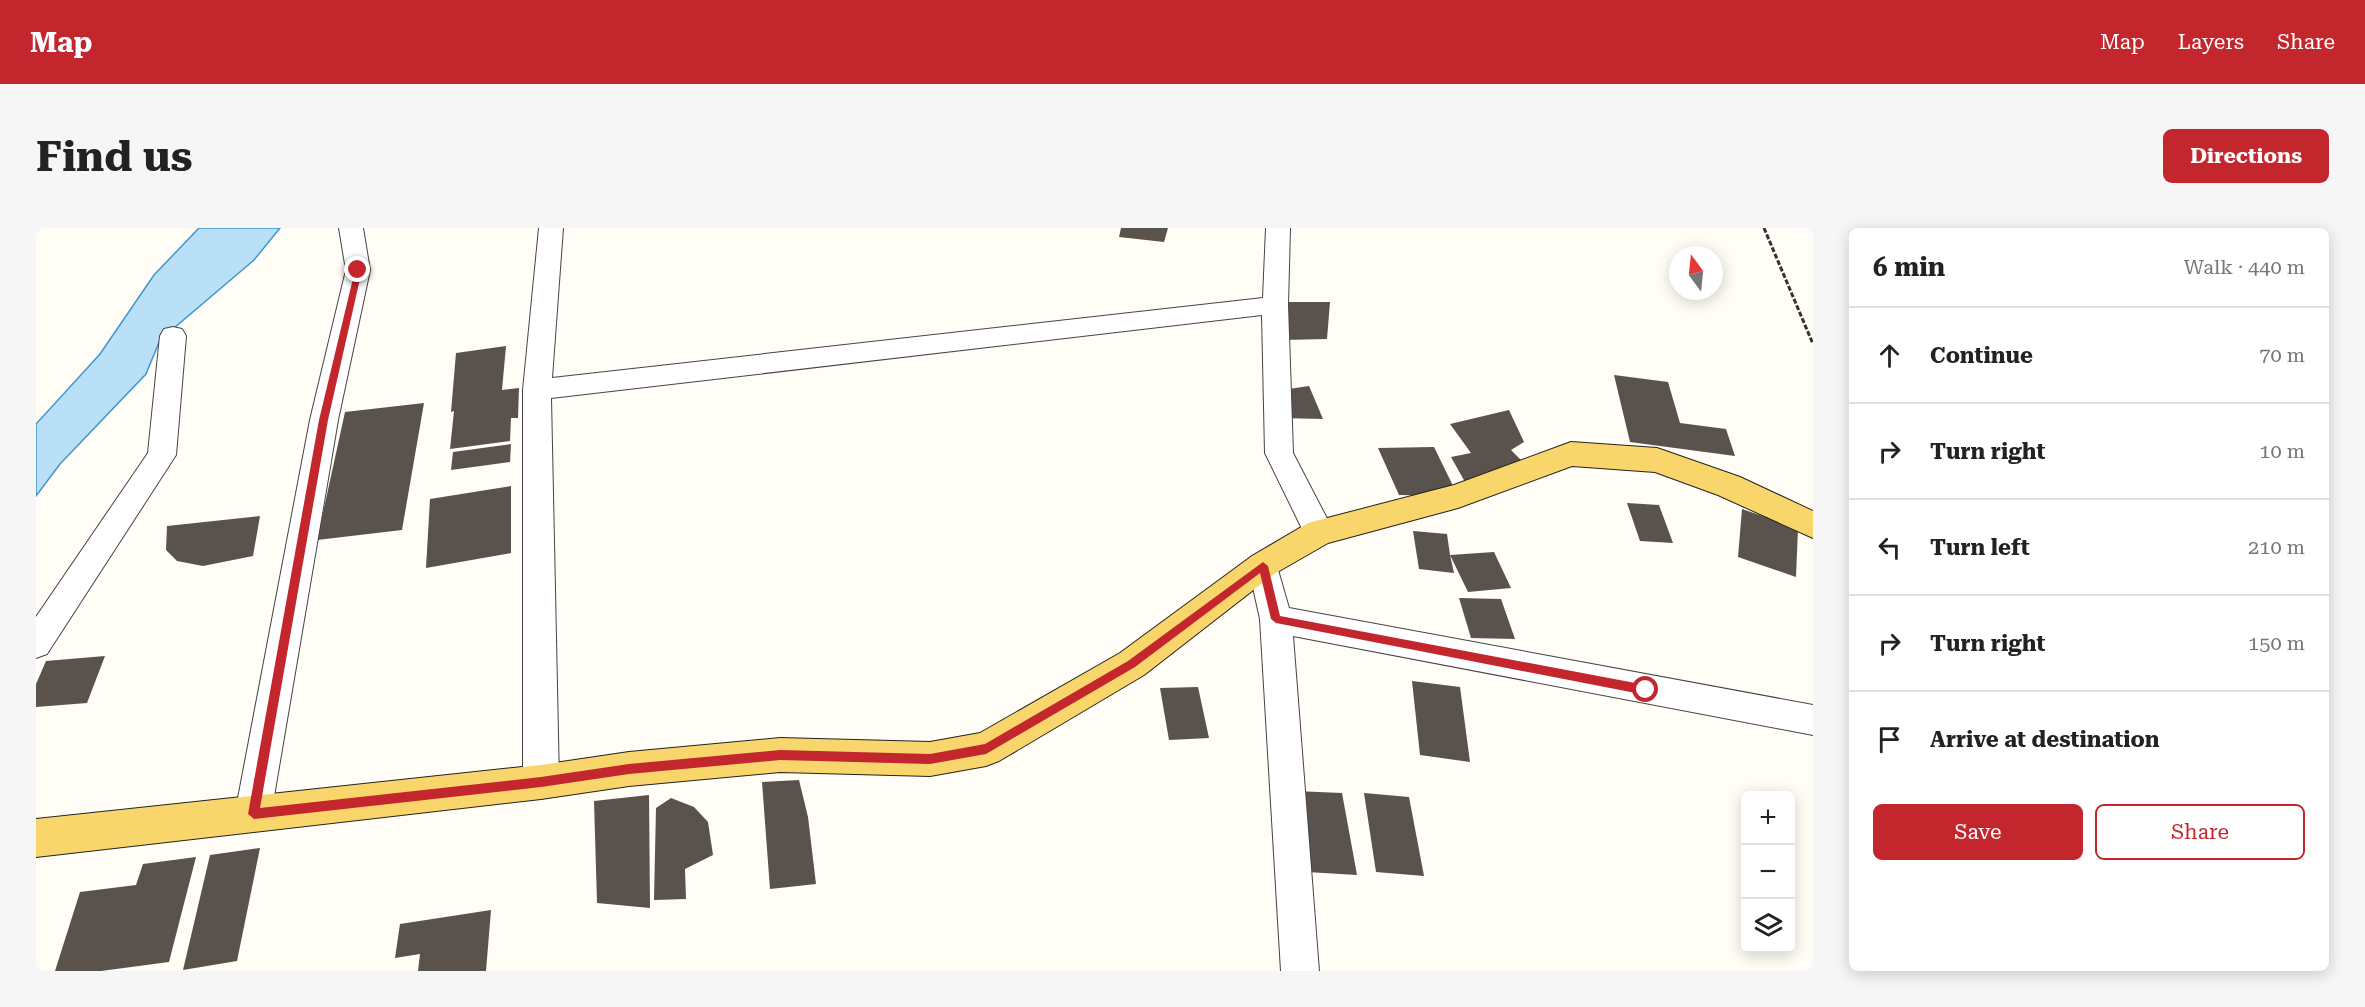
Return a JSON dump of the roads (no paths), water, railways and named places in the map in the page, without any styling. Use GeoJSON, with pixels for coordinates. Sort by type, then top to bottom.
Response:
{"type":"FeatureCollection","features":[{"type":"Feature","properties":{"kind":"main road"},"geometry":{"type":"LineString","coordinates":[[36,838],[541,782],[629,769],[780,755],[930,759],[986,749],[1132,664],[1263,566],[1319,532],[1458,496],[1571,454],[1657,460],[1729,486],[1813,525]]}},
{"type":"Feature","properties":{"kind":"street"},"geometry":{"type":"LineString","coordinates":[[254,814],[324,420],[358,270],[351,228]]}},
{"type":"Feature","properties":{"kind":"street"},"geometry":{"type":"LineString","coordinates":[[541,782],[537,390],[551,228]]}},
{"type":"Feature","properties":{"kind":"street"},"geometry":{"type":"LineString","coordinates":[[1278,228],[1275,305],[1279,453],[1319,532]]}},
{"type":"Feature","properties":{"kind":"street"},"geometry":{"type":"LineString","coordinates":[[537,390],[1275,305]]}},
{"type":"Feature","properties":{"kind":"street"},"geometry":{"type":"LineString","coordinates":[[36,644],[162,455],[173,336]]}},
{"type":"Feature","properties":{"kind":"street"},"geometry":{"type":"LineString","coordinates":[[1263,566],[1276,619],[1300,971]]}},
{"type":"Feature","properties":{"kind":"street"},"geometry":{"type":"LineString","coordinates":[[1276,619],[1813,720]]}},
{"type":"Feature","properties":{"kind":"water"},"geometry":{"type":"Polygon","coordinates":[[[199,228],[280,228],[254,260],[160,340],[146,374],[60,464],[36,496],[36,424],[100,354],[154,275],[199,228]]]}}]}
